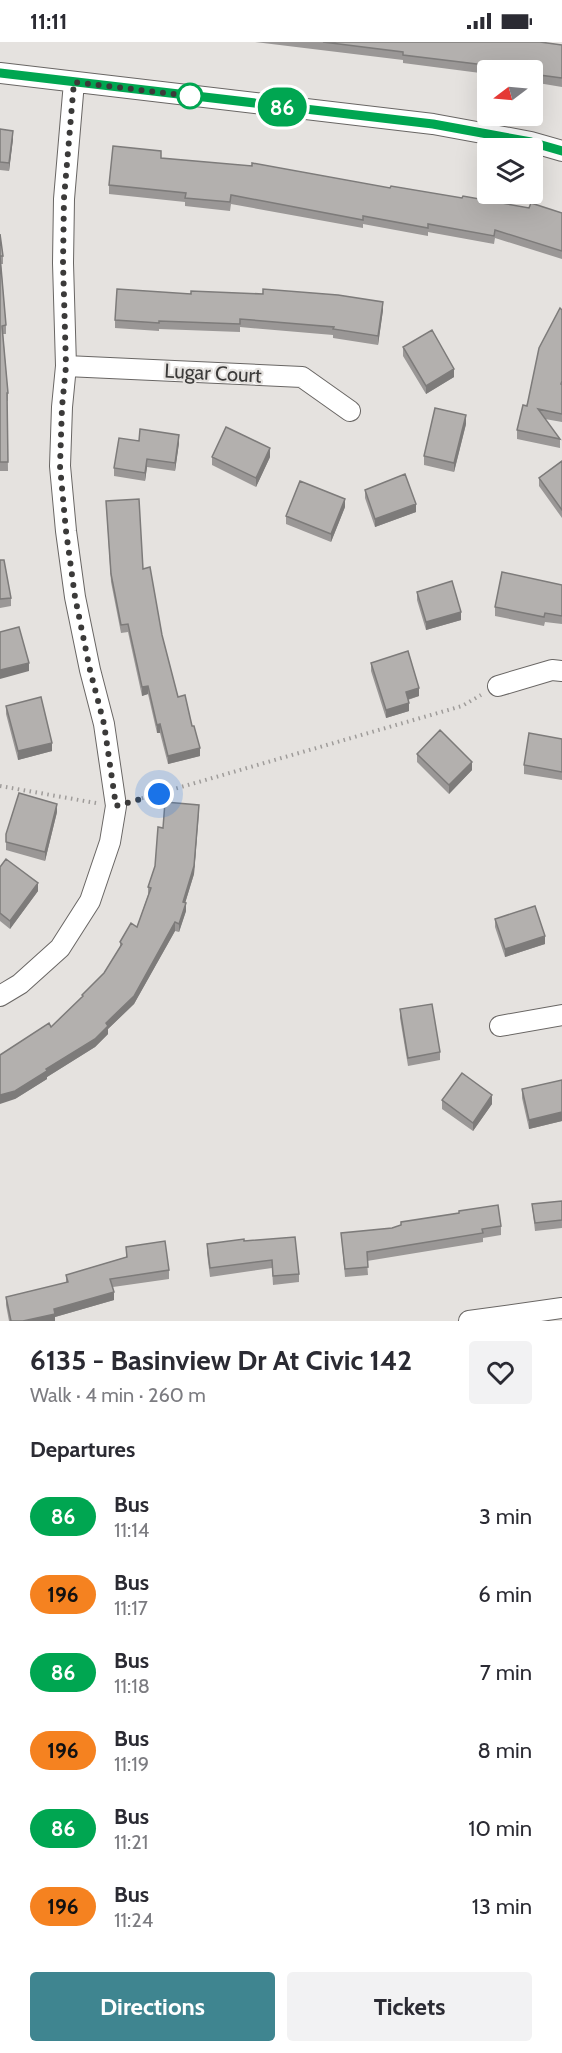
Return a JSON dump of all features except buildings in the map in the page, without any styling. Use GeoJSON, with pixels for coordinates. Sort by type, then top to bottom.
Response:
{"type":"FeatureCollection","features":[{"type":"Feature","properties":{"kind":"street"},"geometry":{"type":"LineString","coordinates":[[0,73],[433,124],[531,142],[562,151]]}},
{"type":"Feature","properties":{"kind":"street"},"geometry":{"type":"LineString","coordinates":[[0,996],[20,984],[60,948],[90,901],[110,842],[116,806],[104,724],[75,597],[60,466],[66,366],[64,198],[74,82]]}},
{"type":"Feature","properties":{"kind":"street","name":"Lugar Court"},"geometry":{"type":"LineString","coordinates":[[66,366],[302,377],[350,411]]}},
{"type":"Feature","properties":{"kind":"street"},"geometry":{"type":"LineString","coordinates":[[498,686],[552,670],[562,671]]}},
{"type":"Feature","properties":{"kind":"street"},"geometry":{"type":"LineString","coordinates":[[500,1026],[562,1016]]}},
{"type":"Feature","properties":{"kind":"street"},"geometry":{"type":"LineString","coordinates":[[469,1321],[562,1308]]}},
{"type":"Feature","properties":{"kind":"path"},"geometry":{"type":"LineString","coordinates":[[0,786],[116,806],[462,706],[498,686]]}},
{"type":"Feature","properties":{"kind":"bus line","name":"86"},"geometry":{"type":"LineString","coordinates":[[0,73],[433,124],[531,142],[562,151]]}},
{"type":"Feature","properties":{"kind":"route"},"geometry":{"type":"LineString","coordinates":[[159,794],[116,806],[104,724],[75,597],[60,466],[66,366],[64,198],[74,82],[190,96]]}}]}
